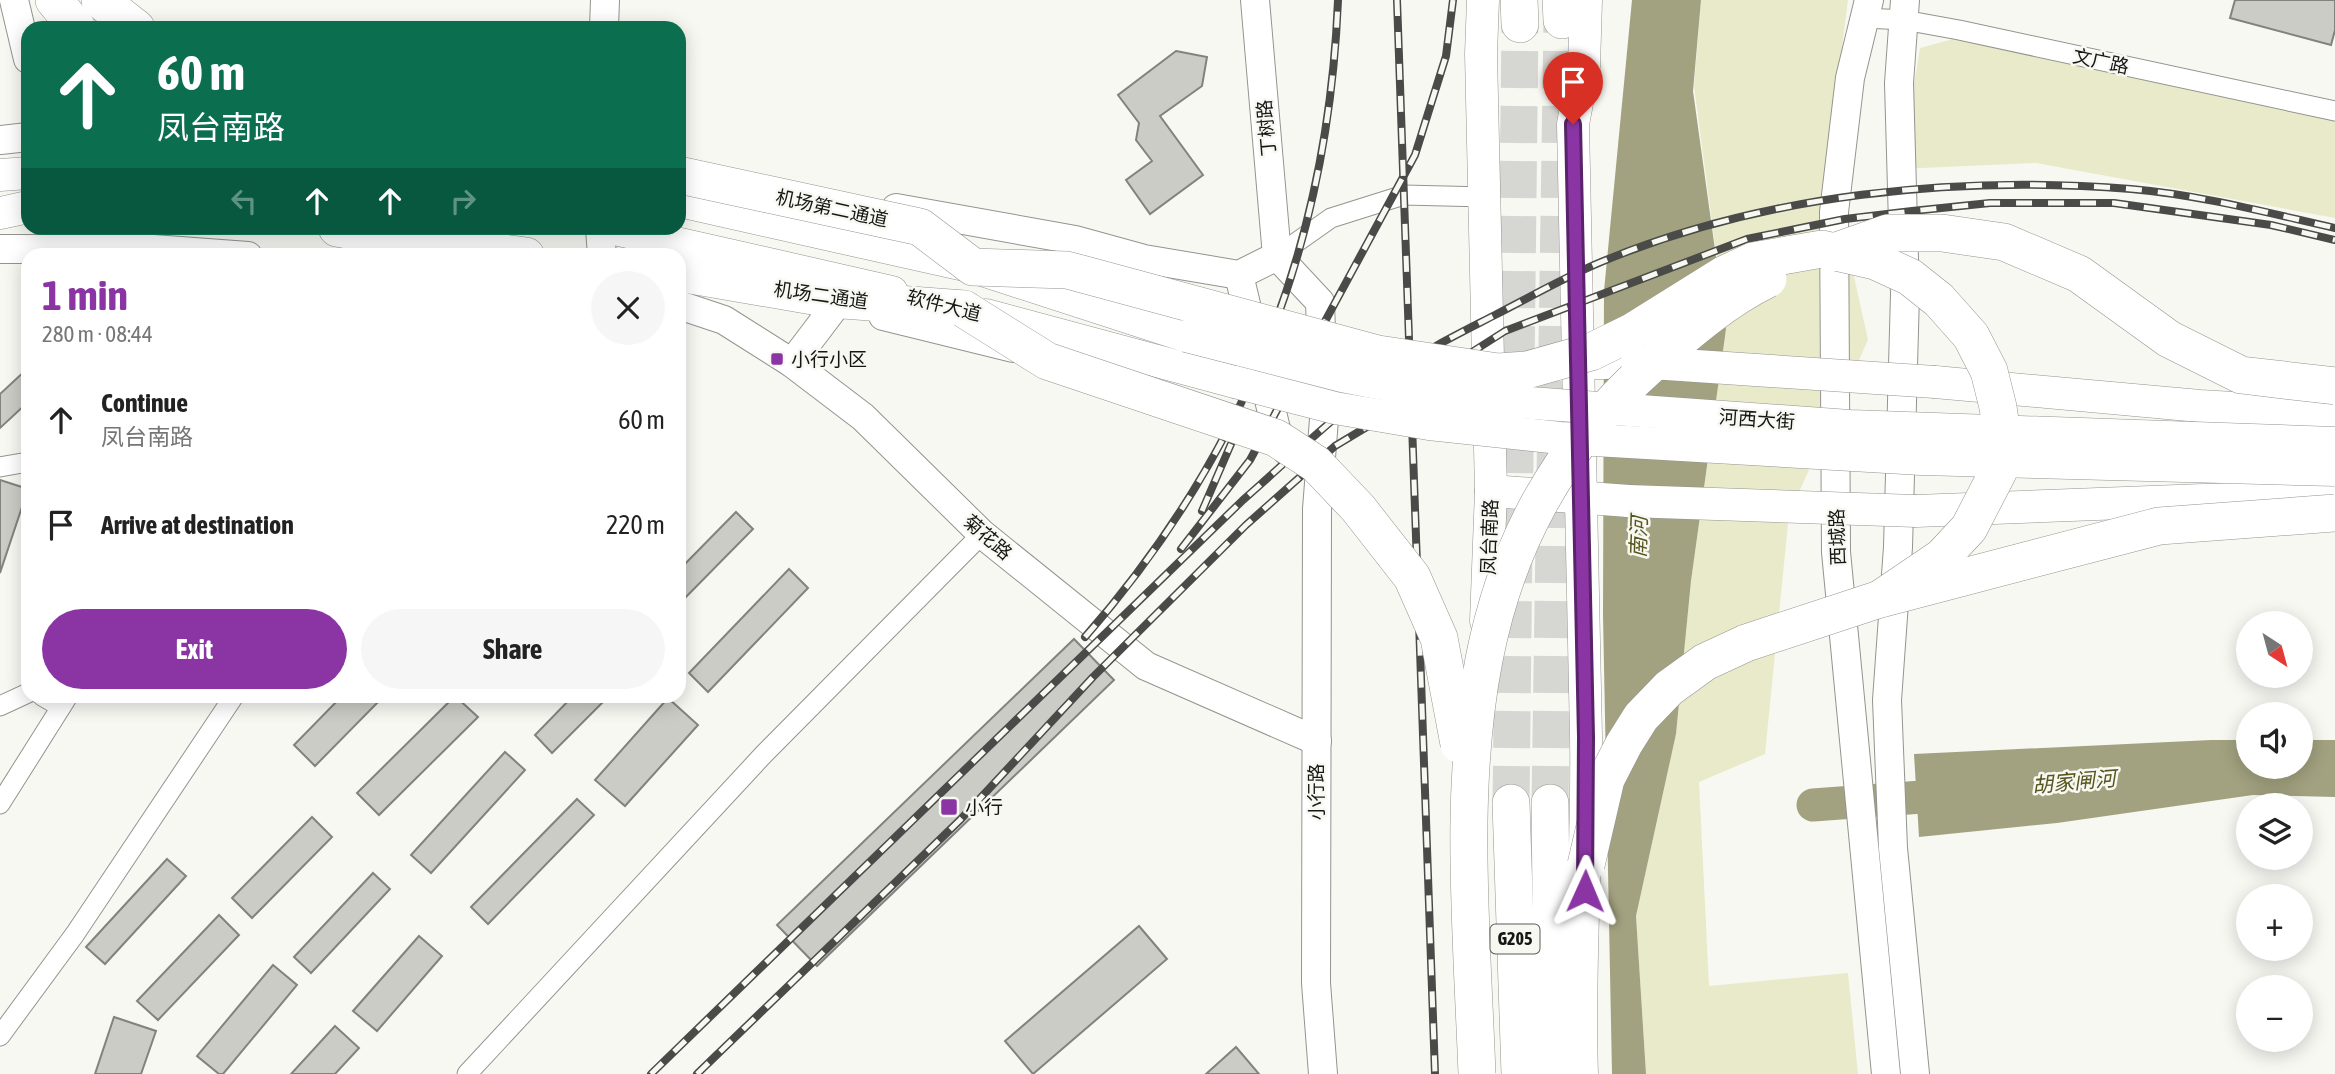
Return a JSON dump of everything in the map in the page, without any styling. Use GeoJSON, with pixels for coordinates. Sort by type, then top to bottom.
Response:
{"type":"FeatureCollection","features":[{"type":"Feature","properties":{"kind":"highway"},"geometry":{"type":"LineString","coordinates":[[54,0],[71,21]]}},
{"type":"Feature","properties":{"kind":"highway"},"geometry":{"type":"LineString","coordinates":[[100,0],[127,21]]}},
{"type":"Feature","properties":{"kind":"highway","name":"机场第二通道"},"geometry":{"type":"LineString","coordinates":[[686,177],[920,227],[973,267]]}},
{"type":"Feature","properties":{"kind":"highway"},"geometry":{"type":"LineString","coordinates":[[1467,811],[1473,719],[1485,646],[1501,587],[1530,518],[1571,451],[1619,393],[1686,334],[1746,290],[1795,265],[1888,233],[1942,233],[2004,242],[2079,274],[2169,339],[2241,375],[2335,386]]}},
{"type":"Feature","properties":{"kind":"highway"},"geometry":{"type":"LineString","coordinates":[[375,235],[466,248]]}},
{"type":"Feature","properties":{"kind":"highway"},"geometry":{"type":"LineString","coordinates":[[973,267],[1067,270],[1378,354],[1498,372],[1527,370],[1591,352],[1632,332],[1725,274],[1753,261],[1822,249],[1875,261],[1910,277],[1938,300],[1971,336],[1989,371],[2003,441],[1997,472],[1969,528],[1942,557],[1880,599]]}},
{"type":"Feature","properties":{"kind":"highway","name":"机场二通道"},"geometry":{"type":"LineString","coordinates":[[686,274],[830,299],[964,309]]}},
{"type":"Feature","properties":{"kind":"highway"},"geometry":{"type":"LineString","coordinates":[[964,309],[1047,361],[1276,439],[1316,464],[1358,508],[1412,577],[1439,638],[1456,718],[1467,811],[1477,1074]]}},
{"type":"Feature","properties":{"kind":"highway"},"geometry":{"type":"LineString","coordinates":[[1586,865],[1606,779],[1641,717],[1669,688],[1705,662],[1746,643],[1880,599],[2158,526],[2335,513]]}},
{"type":"Feature","properties":{"kind":"highway","name":"G205"},"geometry":{"type":"LineString","coordinates":[[1511,803],[1520,1074]]}},
{"type":"Feature","properties":{"kind":"highway","name":"G205"},"geometry":{"type":"LineString","coordinates":[[1550,803],[1553,1074]]}},
{"type":"Feature","properties":{"kind":"main road","name":"凤台南路"},"geometry":{"type":"LineString","coordinates":[[1483,0],[1480,54],[1492,491],[1480,821],[1490,1074]]}},
{"type":"Feature","properties":{"kind":"main road"},"geometry":{"type":"LineString","coordinates":[[1570,7],[1584,66],[1573,124],[1586,737],[1586,865],[1580,1017],[1582,1074]]}},
{"type":"Feature","properties":{"kind":"main road"},"geometry":{"type":"LineString","coordinates":[[0,175],[21,174]]}},
{"type":"Feature","properties":{"kind":"main road"},"geometry":{"type":"LineString","coordinates":[[686,203],[973,267]]}},
{"type":"Feature","properties":{"kind":"main road"},"geometry":{"type":"LineString","coordinates":[[0,213],[21,208]]}},
{"type":"Feature","properties":{"kind":"main road","name":"软件大道"},"geometry":{"type":"LineString","coordinates":[[641,235],[964,309],[1235,382]]}},
{"type":"Feature","properties":{"kind":"main road","name":"河西大街"},"geometry":{"type":"LineString","coordinates":[[973,267],[1186,336],[1342,376],[1448,397],[1850,426],[2335,443]]}},
{"type":"Feature","properties":{"kind":"main road"},"geometry":{"type":"LineString","coordinates":[[1487,363],[1637,362],[1935,382],[2200,406],[2335,414]]}},
{"type":"Feature","properties":{"kind":"main road","name":"河西大街"},"geometry":{"type":"LineString","coordinates":[[1235,382],[1335,408],[1429,424],[1560,438],[1921,459],[2335,470]]}},
{"type":"Feature","properties":{"kind":"main road"},"geometry":{"type":"LineString","coordinates":[[1492,491],[1629,501],[1916,511],[2335,495]]}},
{"type":"Feature","properties":{"kind":"street"},"geometry":{"type":"LineString","coordinates":[[14,0],[21,30]]}},
{"type":"Feature","properties":{"kind":"street"},"geometry":{"type":"LineString","coordinates":[[604,21],[605,0]]}},
{"type":"Feature","properties":{"kind":"street","name":"丁树路"},"geometry":{"type":"LineString","coordinates":[[1255,0],[1277,256]]}},
{"type":"Feature","properties":{"kind":"street","name":"文广路"},"geometry":{"type":"LineString","coordinates":[[1868,9],[1905,10],[2335,111]]}},
{"type":"Feature","properties":{"kind":"street","name":"西城路"},"geometry":{"type":"LineString","coordinates":[[1868,9],[1850,78],[1833,212],[1836,552],[1848,699],[1858,761],[1879,850],[1915,1074]]}},
{"type":"Feature","properties":{"kind":"street","name":"西城路"},"geometry":{"type":"LineString","coordinates":[[1886,1074],[1879,850],[1889,755],[1887,700],[1898,547],[1905,294],[1899,83],[1905,10]]}},
{"type":"Feature","properties":{"kind":"street"},"geometry":{"type":"LineString","coordinates":[[0,140],[21,138]]}},
{"type":"Feature","properties":{"kind":"street"},"geometry":{"type":"LineString","coordinates":[[686,177],[843,198],[1075,240],[1144,259],[1239,275],[1277,256],[1331,218],[1404,195],[1486,197]]}},
{"type":"Feature","properties":{"kind":"street"},"geometry":{"type":"LineString","coordinates":[[0,250],[21,250]]}},
{"type":"Feature","properties":{"kind":"street","name":"小行路"},"geometry":{"type":"LineString","coordinates":[[1277,256],[1320,302],[1324,419],[1317,509],[1316,983],[1323,1074]]}},
{"type":"Feature","properties":{"kind":"street","name":"小行路"},"geometry":{"type":"LineString","coordinates":[[1239,275],[1276,429],[1317,509]]}},
{"type":"Feature","properties":{"kind":"street","name":"软件大道"},"geometry":{"type":"LineString","coordinates":[[686,290],[836,305],[1185,392],[1276,429]]}},
{"type":"Feature","properties":{"kind":"street"},"geometry":{"type":"LineString","coordinates":[[792,363],[836,305]]}},
{"type":"Feature","properties":{"kind":"street","name":"菊花路"},"geometry":{"type":"LineString","coordinates":[[686,307],[724,320],[792,363],[863,417],[982,534],[1146,666],[1317,741]]}},
{"type":"Feature","properties":{"kind":"street"},"geometry":{"type":"LineString","coordinates":[[0,467],[21,463]]}},
{"type":"Feature","properties":{"kind":"street"},"geometry":{"type":"LineString","coordinates":[[467,1074],[765,754],[982,534]]}},
{"type":"Feature","properties":{"kind":"street"},"geometry":{"type":"LineString","coordinates":[[0,706],[21,696]]}},
{"type":"Feature","properties":{"kind":"street"},"geometry":{"type":"LineString","coordinates":[[0,804],[63,703]]}},
{"type":"Feature","properties":{"kind":"street"},"geometry":{"type":"LineString","coordinates":[[0,1036],[75,934],[229,703]]}},
{"type":"Feature","properties":{"kind":"shaded area"},"geometry":{"type":"Polygon","coordinates":[[[1701,0],[1848,0],[1828,158],[1868,340],[1789,514],[1765,754],[1699,782],[1709,986],[1848,973],[1858,1074],[1646,1074],[1636,916],[1676,734],[1691,581],[1726,329],[1694,86],[1701,0]]]}},
{"type":"Feature","properties":{"kind":"shaded area"},"geometry":{"type":"Polygon","coordinates":[[[1953,39],[2335,121],[2335,218],[2036,163],[1900,169],[1920,48],[1953,39]]]}},
{"type":"Feature","properties":{"kind":"water","name":"南河"},"geometry":{"type":"Polygon","coordinates":[[[1632,0],[1701,0],[1693,91],[1726,329],[1691,581],[1676,734],[1636,916],[1646,1074],[1612,1074],[1603,615],[1604,291],[1632,0]]]}},
{"type":"Feature","properties":{"kind":"water"},"geometry":{"type":"Polygon","coordinates":[[[2236,740],[2236,779],[2313,779],[2313,740],[2335,740],[2335,797],[2313,796],[2313,793],[2236,793],[2236,797],[2057,823],[1919,837],[1914,754],[2236,740]]]}},
{"type":"Feature","properties":{"kind":"building"},"geometry":{"type":"Polygon","coordinates":[[[2235,0],[2335,0],[2335,30],[2331,45],[2230,18],[2235,0]]]}},
{"type":"Feature","properties":{"kind":"building"},"geometry":{"type":"Polygon","coordinates":[[[1176,51],[1207,57],[1202,86],[1160,116],[1203,175],[1150,214],[1126,180],[1152,161],[1136,140],[1139,123],[1118,95],[1176,51]]]}},
{"type":"Feature","properties":{"kind":"building"},"geometry":{"type":"Polygon","coordinates":[[[21,374],[21,408],[0,428],[0,394],[21,374]]]}},
{"type":"Feature","properties":{"kind":"building"},"geometry":{"type":"Polygon","coordinates":[[[0,480],[21,487],[21,510],[0,573],[0,480]]]}},
{"type":"Feature","properties":{"kind":"building"},"geometry":{"type":"Polygon","coordinates":[[[736,512],[753,529],[686,597],[686,563],[736,512]]]}},
{"type":"Feature","properties":{"kind":"building"},"geometry":{"type":"Polygon","coordinates":[[[789,569],[808,588],[708,692],[689,673],[789,569]]]}},
{"type":"Feature","properties":{"kind":"building"},"geometry":{"type":"Polygon","coordinates":[[[1074,639],[1114,680],[817,966],[777,925],[1074,639]]]}},
{"type":"Feature","properties":{"kind":"building"},"geometry":{"type":"Polygon","coordinates":[[[335,703],[377,703],[315,766],[294,745],[335,703]]]}},
{"type":"Feature","properties":{"kind":"building"},"geometry":{"type":"Polygon","coordinates":[[[448,703],[463,703],[478,717],[379,815],[357,793],[448,703]]]}},
{"type":"Feature","properties":{"kind":"building"},"geometry":{"type":"Polygon","coordinates":[[[566,703],[602,703],[552,753],[535,735],[566,703]]]}},
{"type":"Feature","properties":{"kind":"building"},"geometry":{"type":"Polygon","coordinates":[[[664,703],[674,703],[698,725],[625,806],[595,780],[664,703]]]}},
{"type":"Feature","properties":{"kind":"building"},"geometry":{"type":"Polygon","coordinates":[[[505,752],[525,770],[431,873],[411,855],[505,752]]]}},
{"type":"Feature","properties":{"kind":"building"},"geometry":{"type":"Polygon","coordinates":[[[577,799],[594,815],[488,924],[471,907],[577,799]]]}},
{"type":"Feature","properties":{"kind":"building"},"geometry":{"type":"Polygon","coordinates":[[[312,817],[332,837],[252,918],[232,898],[312,817]]]}},
{"type":"Feature","properties":{"kind":"building"},"geometry":{"type":"Polygon","coordinates":[[[167,859],[186,876],[105,964],[86,947],[167,859]]]}},
{"type":"Feature","properties":{"kind":"building"},"geometry":{"type":"Polygon","coordinates":[[[373,873],[390,889],[311,973],[294,957],[373,873]]]}},
{"type":"Feature","properties":{"kind":"building"},"geometry":{"type":"Polygon","coordinates":[[[219,915],[239,935],[158,1020],[137,1001],[219,915]]]}},
{"type":"Feature","properties":{"kind":"building"},"geometry":{"type":"Polygon","coordinates":[[[1139,926],[1167,959],[1033,1074],[1005,1041],[1139,926]]]}},
{"type":"Feature","properties":{"kind":"building"},"geometry":{"type":"Polygon","coordinates":[[[419,936],[442,956],[377,1031],[353,1011],[419,936]]]}},
{"type":"Feature","properties":{"kind":"building"},"geometry":{"type":"Polygon","coordinates":[[[273,965],[297,985],[223,1074],[219,1074],[197,1056],[273,965]]]}},
{"type":"Feature","properties":{"kind":"building"},"geometry":{"type":"Polygon","coordinates":[[[114,1017],[156,1031],[141,1074],[95,1074],[114,1017]]]}},
{"type":"Feature","properties":{"kind":"building"},"geometry":{"type":"Polygon","coordinates":[[[335,1026],[359,1048],[335,1074],[291,1074],[335,1026]]]}},
{"type":"Feature","properties":{"kind":"building"},"geometry":{"type":"Polygon","coordinates":[[[1236,1047],[1259,1074],[1206,1074],[1236,1047]]]}},
{"type":"Feature","properties":{"kind":"waterway","name":"胡家闸河"},"geometry":{"type":"LineString","coordinates":[[1813,805],[1963,794]]}},
{"type":"Feature","properties":{"kind":"tunnel"},"geometry":{"type":"LineString","coordinates":[[1550,803],[1562,20]]}},
{"type":"Feature","properties":{"kind":"tunnel"},"geometry":{"type":"LineString","coordinates":[[1511,803],[1520,24]]}},
{"type":"Feature","properties":{"kind":"railway"},"geometry":{"type":"LineString","coordinates":[[1085,637],[1142,567],[1191,494],[1233,419],[1268,341],[1296,261],[1317,177],[1331,90],[1338,0]]}},
{"type":"Feature","properties":{"kind":"railway"},"geometry":{"type":"LineString","coordinates":[[1397,0],[1435,1074]]}},
{"type":"Feature","properties":{"kind":"railway"},"geometry":{"type":"LineString","coordinates":[[1181,549],[1250,460],[1415,155],[1446,56],[1453,0]]}},
{"type":"Feature","properties":{"kind":"railway"},"geometry":{"type":"LineString","coordinates":[[651,1074],[1243,500],[1318,433],[1408,362],[1561,281],[1601,262],[1728,220],[1795,205],[1930,188],[2065,185],[2131,189],[2209,200],[2335,228]]}},
{"type":"Feature","properties":{"kind":"railway"},"geometry":{"type":"LineString","coordinates":[[697,1074],[960,820],[1093,677],[1246,525],[1335,446],[1390,413],[1447,368],[1505,331],[1747,239],[1845,219],[1912,211],[1990,203],[2114,203],[2271,225],[2335,240]]}},
{"type":"Feature","properties":{"kind":"railway"},"geometry":{"type":"LineString","coordinates":[[1202,511],[1231,444]]}},
{"type":"Feature","properties":{"kind":"place","name":"小行小区"},"geometry":{"type":"Point","coordinates":[777,359]}},
{"type":"Feature","properties":{"kind":"place","name":"小行"},"geometry":{"type":"Point","coordinates":[949,807]}},
{"type":"Feature","properties":{"kind":"route"},"geometry":{"type":"LineString","coordinates":[[1573,124],[1586,737],[1585,891]]}}]}
